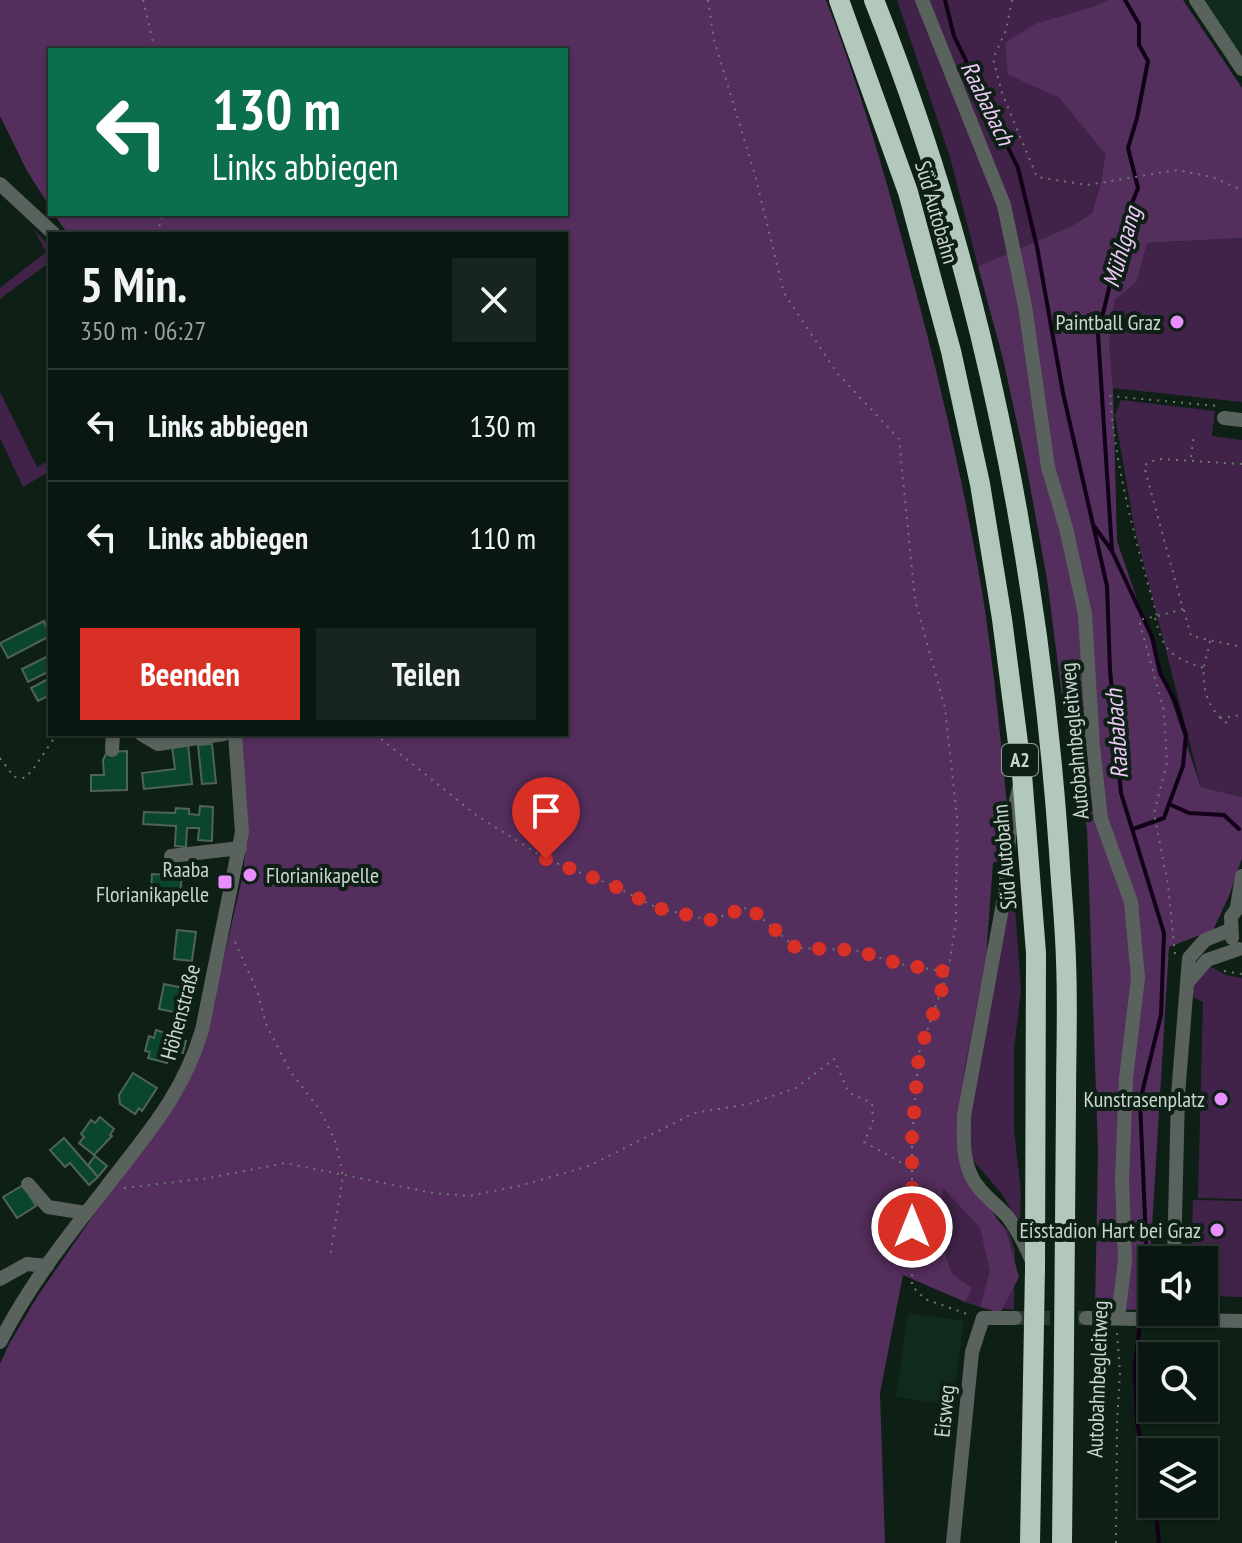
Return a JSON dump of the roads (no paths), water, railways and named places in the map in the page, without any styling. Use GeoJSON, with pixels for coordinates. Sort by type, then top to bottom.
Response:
{"type":"FeatureCollection","features":[{"type":"Feature","properties":{"kind":"highway","name":"Süd Autobahn"},"geometry":{"type":"LineString","coordinates":[[839,0],[908,192],[951,351],[980,484],[1022,774],[1036,953],[1030,1543]]}},
{"type":"Feature","properties":{"kind":"highway","name":"Süd Autobahn"},"geometry":{"type":"LineString","coordinates":[[874,0],[940,190],[981,345],[1011,480],[1036,632],[1053,771],[1066,960],[1062,1543]]}},
{"type":"Feature","properties":{"kind":"street","name":"Autobahnbegleitweg"},"geometry":{"type":"LineString","coordinates":[[923,0],[1004,205],[1025,306],[1048,467],[1066,528],[1085,614],[1101,819],[1131,902],[1138,978],[1126,1078],[1122,1318]]}},
{"type":"Feature","properties":{"kind":"street"},"geometry":{"type":"LineString","coordinates":[[1196,0],[1242,69]]}},
{"type":"Feature","properties":{"kind":"street"},"geometry":{"type":"LineString","coordinates":[[0,184],[48,234]]}},
{"type":"Feature","properties":{"kind":"street"},"geometry":{"type":"LineString","coordinates":[[1225,413],[1242,420]]}},
{"type":"Feature","properties":{"kind":"street"},"geometry":{"type":"LineString","coordinates":[[112,750],[113,736]]}},
{"type":"Feature","properties":{"kind":"street"},"geometry":{"type":"LineString","coordinates":[[144,736],[158,744],[211,736]]}},
{"type":"Feature","properties":{"kind":"street","name":"Höhenstraße"},"geometry":{"type":"LineString","coordinates":[[0,1342],[47,1266],[163,1114],[193,1059],[202,1030],[240,848],[241,806],[235,736]]}},
{"type":"Feature","properties":{"kind":"street"},"geometry":{"type":"LineString","coordinates":[[1022,774],[1010,826],[1005,892],[964,1116],[964,1150],[970,1174],[985,1196],[1020,1234],[1035,1269]]}},
{"type":"Feature","properties":{"kind":"street"},"geometry":{"type":"LineString","coordinates":[[171,856],[240,848]]}},
{"type":"Feature","properties":{"kind":"street"},"geometry":{"type":"LineString","coordinates":[[1185,986],[1207,960],[1240,950],[1230,930],[1231,917],[1239,904],[1242,876]]}},
{"type":"Feature","properties":{"kind":"street"},"geometry":{"type":"LineString","coordinates":[[1174,1246],[1178,1095],[1189,958],[1205,940],[1230,930]]}},
{"type":"Feature","properties":{"kind":"street"},"geometry":{"type":"LineString","coordinates":[[28,1184],[48,1207],[86,1213]]}},
{"type":"Feature","properties":{"kind":"street"},"geometry":{"type":"LineString","coordinates":[[0,1279],[27,1264],[47,1266]]}},
{"type":"Feature","properties":{"kind":"street","name":"Eisweg"},"geometry":{"type":"LineString","coordinates":[[953,1543],[972,1352],[983,1318],[1015,1318]]}},
{"type":"Feature","properties":{"kind":"street"},"geometry":{"type":"LineString","coordinates":[[1086,1318],[1138,1319]]}},
{"type":"Feature","properties":{"kind":"street"},"geometry":{"type":"LineString","coordinates":[[1218,1319],[1242,1321]]}},
{"type":"Feature","properties":{"kind":"waterway","name":"Raababach"},"geometry":{"type":"LineString","coordinates":[[945,0],[954,36],[1018,168],[1037,247],[1063,393],[1107,586],[1110,670],[1121,793],[1164,933],[1161,1015],[1140,1101],[1146,1246]]}},
{"type":"Feature","properties":{"kind":"waterway","name":"Mühlgang"},"geometry":{"type":"LineString","coordinates":[[1112,551],[1098,334],[1126,218],[1138,188],[1128,148],[1148,61],[1139,45],[1139,24],[1125,0]]}},
{"type":"Feature","properties":{"kind":"waterway"},"geometry":{"type":"LineString","coordinates":[[1094,526],[1112,551],[1152,637],[1160,673],[1175,701],[1186,735],[1183,766],[1169,804]]}},
{"type":"Feature","properties":{"kind":"waterway"},"geometry":{"type":"LineString","coordinates":[[1133,829],[1164,818],[1169,804],[1189,813],[1224,815],[1239,829]]}},
{"type":"Feature","properties":{"kind":"waterway","name":"Raababach"},"geometry":{"type":"LineString","coordinates":[[1140,1326],[1135,1366],[1137,1423],[1141,1438]]}},
{"type":"Feature","properties":{"kind":"waterway","name":"Raababach"},"geometry":{"type":"LineString","coordinates":[[1156,1518],[1159,1543]]}},
{"type":"Feature","properties":{"kind":"tunnel"},"geometry":{"type":"LineString","coordinates":[[1015,1318],[1086,1318]]}},
{"type":"Feature","properties":{"kind":"place","name":"Paintball Graz"},"geometry":{"type":"Point","coordinates":[1177,322]}},
{"type":"Feature","properties":{"kind":"place","name":"Florianikapelle"},"geometry":{"type":"Point","coordinates":[250,875]}},
{"type":"Feature","properties":{"kind":"place","name":"Raaba Florianikapelle"},"geometry":{"type":"Point","coordinates":[225,882]}},
{"type":"Feature","properties":{"kind":"place","name":"Kunstrasenplatz"},"geometry":{"type":"Point","coordinates":[1221,1099]}},
{"type":"Feature","properties":{"kind":"place","name":"Eisstadion Hart bei Graz"},"geometry":{"type":"Point","coordinates":[1217,1230]}}]}
